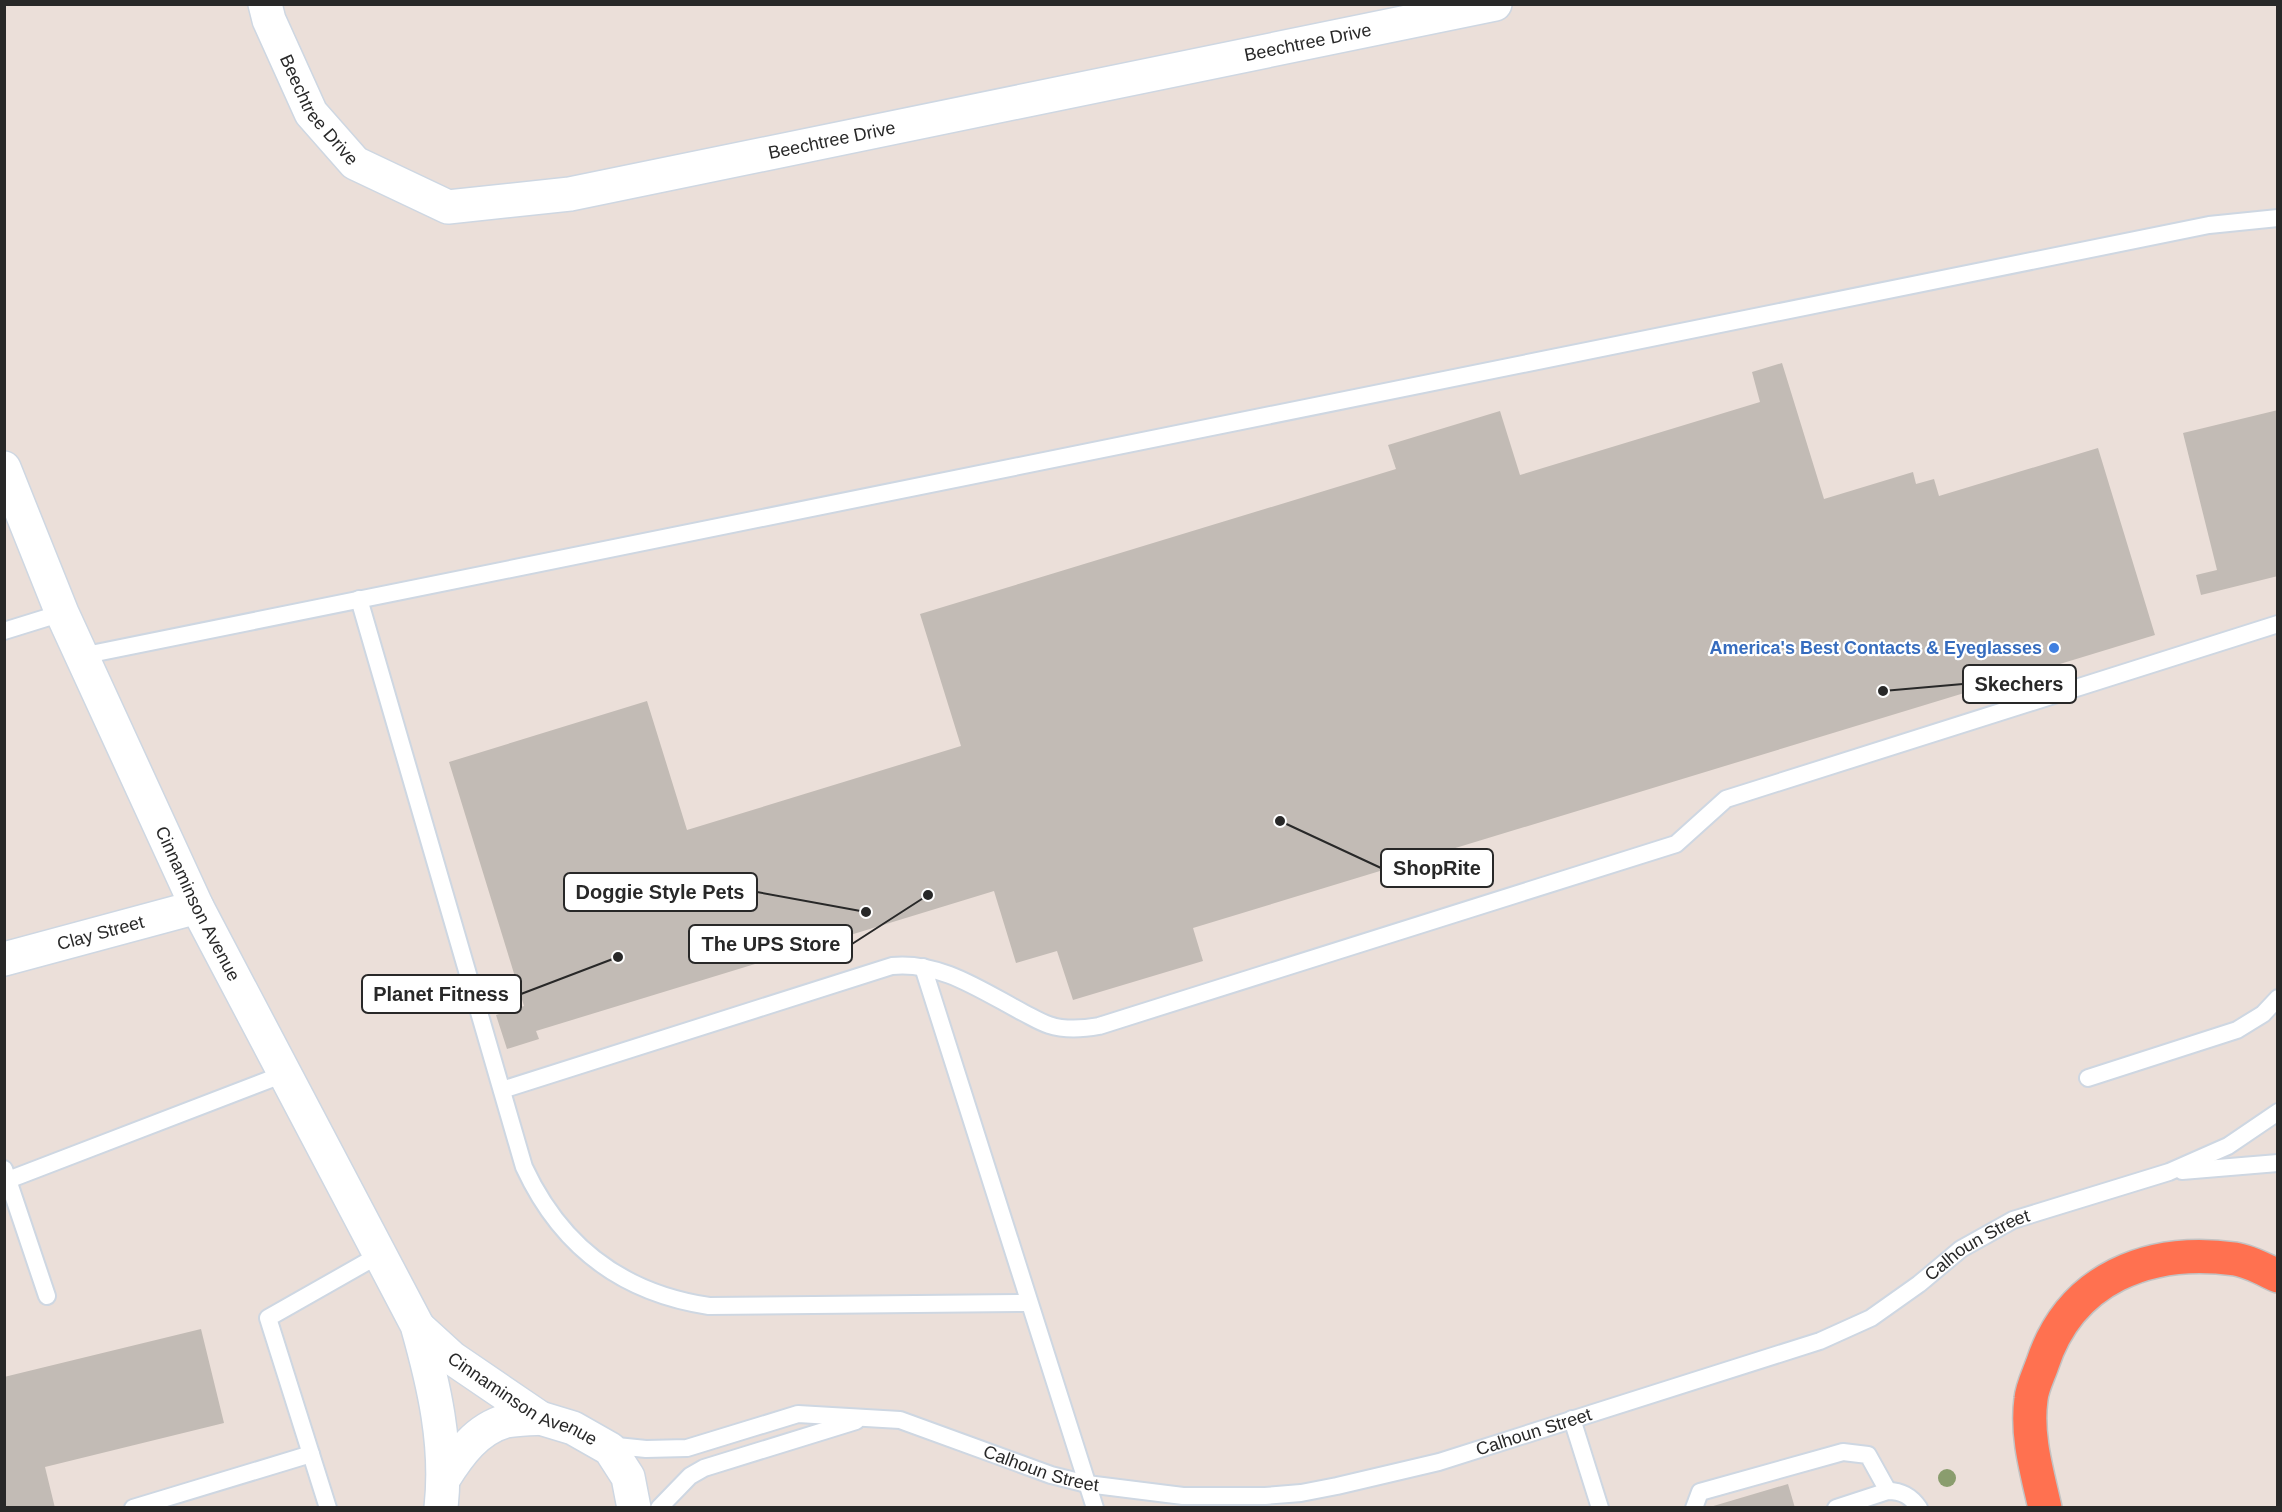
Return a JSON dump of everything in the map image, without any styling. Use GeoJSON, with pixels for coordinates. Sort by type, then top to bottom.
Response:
{"type":"FeatureCollection","features":[{"type":"Feature","properties":{"kind":"highway"},"geometry":{"type":"LineString","coordinates":[[2045,1508],[2031,1448],[2031,1398],[2057,1328],[2073,1306],[2100,1284],[2128,1269],[2156,1261],[2194,1257],[2238,1259],[2277,1276]]}},
{"type":"Feature","properties":{"kind":"main road","name":"Beechtree Drive"},"geometry":{"type":"LineString","coordinates":[[265,4],[269,20],[311,113],[355,163],[448,207],[570,194],[1495,4]]}},
{"type":"Feature","properties":{"kind":"main road","name":"Cinnaminson Avenue"},"geometry":{"type":"LineString","coordinates":[[4,468],[62,613],[197,907],[417,1325],[433,1380],[440,1426],[442,1493]]}},
{"type":"Feature","properties":{"kind":"main road","name":"Clay Street"},"geometry":{"type":"LineString","coordinates":[[4,959],[197,907]]}},
{"type":"Feature","properties":{"kind":"main road","name":"Cinnaminson Avenue"},"geometry":{"type":"LineString","coordinates":[[417,1325],[452,1358],[540,1418],[573,1428],[604,1445],[628,1477],[634,1508]]}},
{"type":"Feature","properties":{"kind":"main road"},"geometry":{"type":"LineString","coordinates":[[442,1493],[460,1453],[481,1434],[507,1421],[540,1418]]}},
{"type":"Feature","properties":{"kind":"lane"},"geometry":{"type":"LineString","coordinates":[[81,656],[2197,227],[2277,218]]}},
{"type":"Feature","properties":{"kind":"lane"},"geometry":{"type":"LineString","coordinates":[[359,599],[524,1167],[545,1206],[558,1224],[589,1255],[606,1268],[645,1289],[709,1306],[1029,1303]]}},
{"type":"Feature","properties":{"kind":"lane"},"geometry":{"type":"LineString","coordinates":[[4,631],[62,613]]}},
{"type":"Feature","properties":{"kind":"lane"},"geometry":{"type":"LineString","coordinates":[[502,1090],[892,966],[922,967],[953,976],[1048,1025],[1078,1029],[1099,1026],[1676,844],[1726,799],[2277,624]]}},
{"type":"Feature","properties":{"kind":"lane"},"geometry":{"type":"LineString","coordinates":[[922,967],[1095,1508]]}},
{"type":"Feature","properties":{"kind":"lane"},"geometry":{"type":"LineString","coordinates":[[2088,1078],[2238,1030],[2263,1014],[2277,998]]}},
{"type":"Feature","properties":{"kind":"lane"},"geometry":{"type":"LineString","coordinates":[[47,1296],[6,1175],[284,1074]]}},
{"type":"Feature","properties":{"kind":"lane","name":"Calhoun Street"},"geometry":{"type":"LineString","coordinates":[[604,1445],[646,1449],[687,1448],[798,1414],[900,1420],[1051,1475],[1087,1484],[1183,1496],[1265,1496],[1301,1493],[1439,1462],[1821,1341],[1871,1318],[1919,1284],[1960,1249],[2013,1221],[2169,1172],[2228,1146],[2277,1112]]}},
{"type":"Feature","properties":{"kind":"lane","name":"Calhoun Street"},"geometry":{"type":"LineString","coordinates":[[2169,1172],[2277,1163]]}},
{"type":"Feature","properties":{"kind":"lane"},"geometry":{"type":"LineString","coordinates":[[328,1508],[268,1318],[380,1255]]}},
{"type":"Feature","properties":{"kind":"lane","name":"Calhoun Street"},"geometry":{"type":"LineString","coordinates":[[659,1508],[690,1476],[704,1468],[862,1419]]}},
{"type":"Feature","properties":{"kind":"lane"},"geometry":{"type":"LineString","coordinates":[[1572,1419],[1600,1508]]}},
{"type":"Feature","properties":{"kind":"lane"},"geometry":{"type":"LineString","coordinates":[[1694,1508],[1700,1492],[1843,1452],[1868,1455],[1888,1491]]}},
{"type":"Feature","properties":{"kind":"lane"},"geometry":{"type":"LineString","coordinates":[[133,1508],[311,1454]]}},
{"type":"Feature","properties":{"kind":"lane"},"geometry":{"type":"LineString","coordinates":[[1836,1508],[1888,1491],[1906,1494],[1919,1508]]}},
{"type":"Feature","properties":{"kind":"building"},"geometry":{"type":"Polygon","coordinates":[[[1782,363],[1824,499],[1913,472],[1916,484],[1934,479],[1939,496],[2098,448],[2155,635],[1193,928],[1203,961],[1073,1000],[1057,951],[1016,963],[994,891],[536,1031],[539,1039],[507,1049],[496,1015],[524,1006],[449,762],[647,701],[687,830],[961,746],[920,614],[1396,469],[1388,445],[1500,411],[1520,475],[1760,402],[1752,372],[1782,363]]]}},
{"type":"Feature","properties":{"kind":"building"},"geometry":{"type":"Polygon","coordinates":[[[2278,410],[2278,576],[2201,595],[2196,575],[2217,570],[2183,433],[2278,410]]]}},
{"type":"Feature","properties":{"kind":"building"},"geometry":{"type":"Polygon","coordinates":[[[201,1329],[224,1423],[45,1467],[55,1508],[4,1508],[4,1377],[201,1329]]]}},
{"type":"Feature","properties":{"kind":"building"},"geometry":{"type":"Polygon","coordinates":[[[1788,1484],[1795,1508],[1710,1508],[1710,1507],[1788,1484]]]}},
{"type":"Feature","properties":{"kind":"place","name":"America's Best Contacts & Eyeglasses"},"geometry":{"type":"Point","coordinates":[2054,648]}},
{"type":"Feature","properties":{"kind":"place","name":"Skechers"},"geometry":{"type":"Point","coordinates":[1883,691]}},
{"type":"Feature","properties":{"kind":"place","name":"ShopRite"},"geometry":{"type":"Point","coordinates":[1280,821]}},
{"type":"Feature","properties":{"kind":"place","name":"The UPS Store"},"geometry":{"type":"Point","coordinates":[928,895]}},
{"type":"Feature","properties":{"kind":"place","name":"Doggie Style Pets"},"geometry":{"type":"Point","coordinates":[866,912]}},
{"type":"Feature","properties":{"kind":"place","name":"Planet Fitness"},"geometry":{"type":"Point","coordinates":[618,957]}}]}
